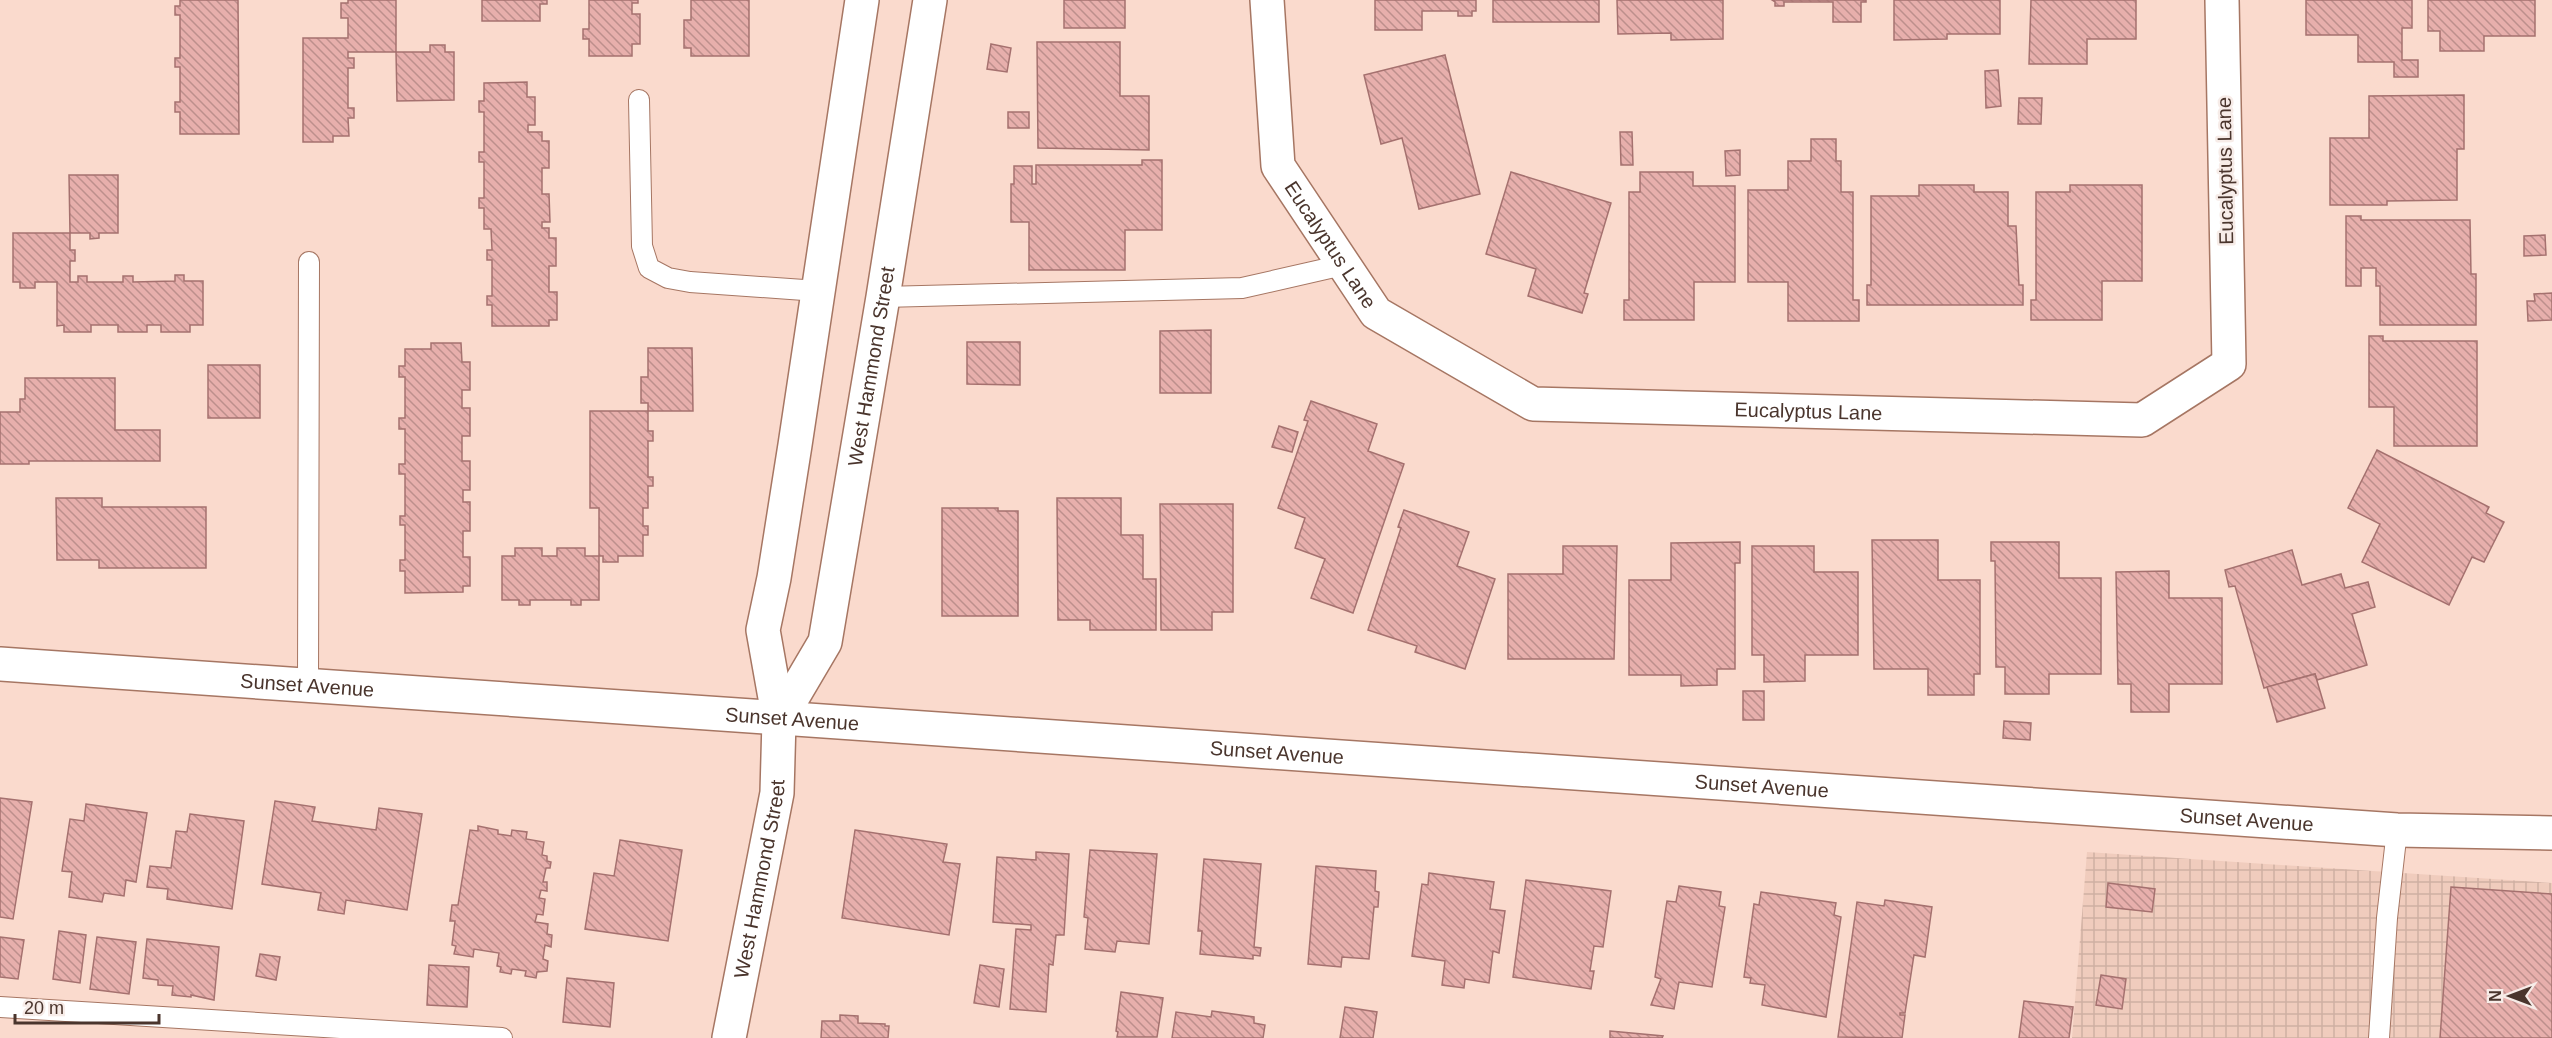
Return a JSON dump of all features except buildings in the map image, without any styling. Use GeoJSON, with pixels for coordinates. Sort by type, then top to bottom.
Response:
{"type":"FeatureCollection","features":[{"type":"Feature","properties":{"kind":"street","name":"West Hammond Street"},"geometry":{"type":"LineString","coordinates":[[729,1038],[777,793],[779,720],[763,630],[774,578],[862,0]]}},
{"type":"Feature","properties":{"kind":"street","name":"West Hammond Street"},"geometry":{"type":"LineString","coordinates":[[779,720],[825,642],[930,0]]}},
{"type":"Feature","properties":{"kind":"street","name":"Eucalyptus Lane"},"geometry":{"type":"LineString","coordinates":[[1267,0],[1278,166],[1376,313],[1533,404],[2142,420],[2229,364],[2222,0]]}},
{"type":"Feature","properties":{"kind":"street","name":"Sunset Avenue"},"geometry":{"type":"LineString","coordinates":[[0,664],[308,684],[779,720],[2397,830],[2552,833]]}},
{"type":"Feature","properties":{"kind":"lane"},"geometry":{"type":"LineString","coordinates":[[639,100],[642,246],[649,268],[668,278],[690,282],[818,291]]}},
{"type":"Feature","properties":{"kind":"lane"},"geometry":{"type":"LineString","coordinates":[[308,684],[309,262]]}},
{"type":"Feature","properties":{"kind":"lane"},"geometry":{"type":"LineString","coordinates":[[883,297],[1242,288],[1344,265]]}},
{"type":"Feature","properties":{"kind":"lane"},"geometry":{"type":"LineString","coordinates":[[2379,1038],[2386,918],[2397,830]]}},
{"type":"Feature","properties":{"kind":"lane"},"geometry":{"type":"LineString","coordinates":[[0,1006],[502,1038]]}},
{"type":"Feature","properties":{"kind":"shaded area"},"geometry":{"type":"Polygon","coordinates":[[[2087,852],[2552,883],[2552,1038],[2072,1038],[2087,852]]]}}]}
